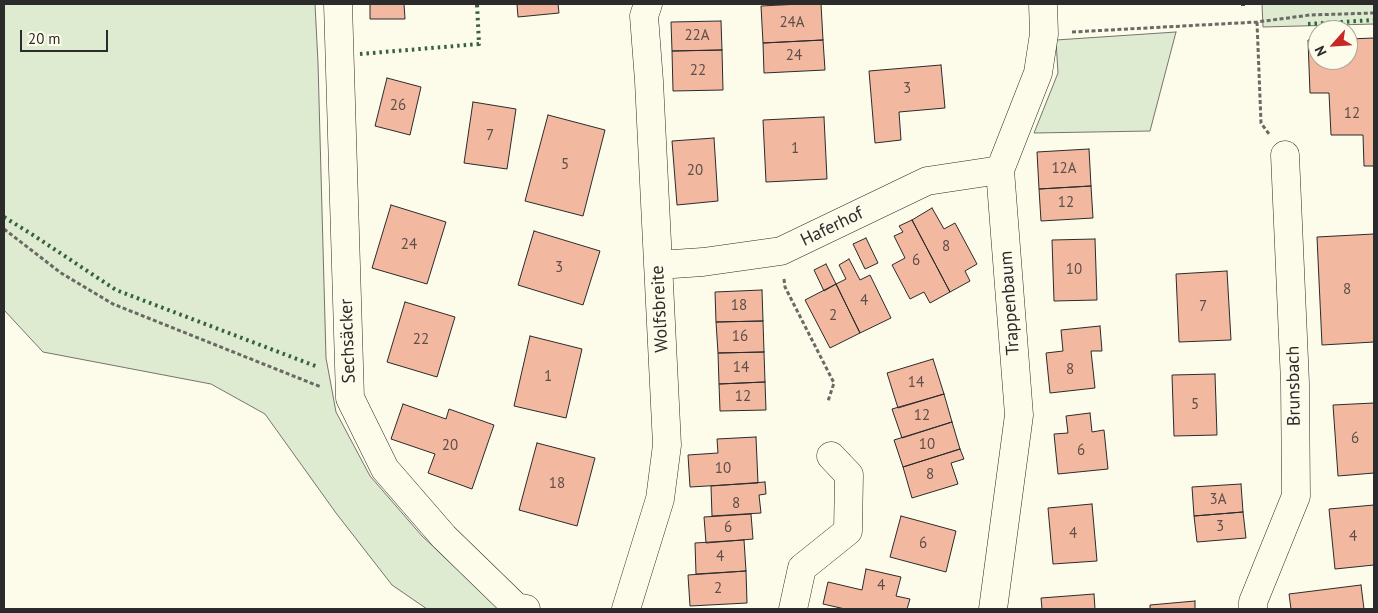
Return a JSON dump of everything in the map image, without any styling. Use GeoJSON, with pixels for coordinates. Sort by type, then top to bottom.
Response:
{"type":"FeatureCollection","features":[{"type":"Feature","properties":{"kind":"street","name":"Sechsäcker"},"geometry":{"type":"LineString","coordinates":[[338,4],[350,398],[385,469],[444,537],[516,607],[526,609]]}},
{"type":"Feature","properties":{"kind":"street","name":"Wolfsbreite"},"geometry":{"type":"LineString","coordinates":[[626,609],[660,499],[667,445],[649,81],[644,16],[648,4]]}},
{"type":"Feature","properties":{"kind":"street","name":"Trappenbaum"},"geometry":{"type":"LineString","coordinates":[[993,609],[1019,415],[1000,170],[1038,73],[1044,34],[1043,4]]}},
{"type":"Feature","properties":{"kind":"street","name":"Brunsbach"},"geometry":{"type":"LineString","coordinates":[[1253,609],[1253,602],[1296,496],[1295,384],[1285,156]]}},
{"type":"Feature","properties":{"kind":"street","name":"Haferhof"},"geometry":{"type":"LineString","coordinates":[[658,265],[703,262],[781,251],[927,181],[1000,170]]}},
{"type":"Feature","properties":{"kind":"street"},"geometry":{"type":"LineString","coordinates":[[793,609],[802,568],[848,531],[849,475],[831,456]]}},
{"type":"Feature","properties":{"kind":"path"},"geometry":{"type":"LineString","coordinates":[[1044,34],[1257,22],[1310,15],[1374,13]]}},
{"type":"Feature","properties":{"kind":"path"},"geometry":{"type":"LineString","coordinates":[[1257,22],[1261,123],[1285,156]]}},
{"type":"Feature","properties":{"kind":"path"},"geometry":{"type":"LineString","coordinates":[[4,229],[61,273],[113,304],[350,398]]}},
{"type":"Feature","properties":{"kind":"path"},"geometry":{"type":"LineString","coordinates":[[781,251],[785,287],[834,383],[828,402]]}},
{"type":"Feature","properties":{"kind":"green space"},"geometry":{"type":"Polygon","coordinates":[[[4,4],[315,4],[326,358],[336,412],[370,476],[422,536],[501,609],[427,609],[392,585],[336,513],[265,414],[211,384],[43,352],[4,310],[4,4]]]}},
{"type":"Feature","properties":{"kind":"green space"},"geometry":{"type":"Polygon","coordinates":[[[1262,4],[1374,4],[1374,24],[1358,24],[1358,20],[1308,20],[1308,26],[1263,27],[1262,4]]]}},
{"type":"Feature","properties":{"kind":"green space"},"geometry":{"type":"Polygon","coordinates":[[[1176,32],[1150,131],[1034,133],[1058,73],[1056,40],[1176,32]]]}},
{"type":"Feature","properties":{"kind":"building"},"geometry":{"type":"Polygon","coordinates":[[[370,4],[404,4],[405,19],[370,19],[370,4]]]}},
{"type":"Feature","properties":{"kind":"building"},"geometry":{"type":"Polygon","coordinates":[[[517,4],[558,4],[559,13],[518,17],[517,4]]]}},
{"type":"Feature","properties":{"kind":"building"},"geometry":{"type":"Polygon","coordinates":[[[821,4],[823,40],[763,43],[761,6],[821,4]]]}},
{"type":"Feature","properties":{"kind":"building"},"geometry":{"type":"Polygon","coordinates":[[[721,21],[722,50],[672,51],[671,22],[721,21]]]}},
{"type":"Feature","properties":{"kind":"building"},"geometry":{"type":"Polygon","coordinates":[[[1374,38],[1374,166],[1364,166],[1363,135],[1331,135],[1329,93],[1310,93],[1309,70],[1358,70],[1358,39],[1374,38]]]}},
{"type":"Feature","properties":{"kind":"building"},"geometry":{"type":"Polygon","coordinates":[[[823,40],[825,70],[764,73],[763,43],[823,40]]]}},
{"type":"Feature","properties":{"kind":"building"},"geometry":{"type":"Polygon","coordinates":[[[722,50],[723,90],[673,91],[672,51],[722,50]]]}},
{"type":"Feature","properties":{"kind":"building"},"geometry":{"type":"Polygon","coordinates":[[[941,65],[945,108],[899,112],[901,140],[875,143],[869,71],[941,65]]]}},
{"type":"Feature","properties":{"kind":"building"},"geometry":{"type":"Polygon","coordinates":[[[387,78],[421,87],[410,135],[375,126],[387,78]]]}},
{"type":"Feature","properties":{"kind":"building"},"geometry":{"type":"Polygon","coordinates":[[[473,102],[516,109],[507,169],[464,163],[473,102]]]}},
{"type":"Feature","properties":{"kind":"building"},"geometry":{"type":"Polygon","coordinates":[[[548,115],[605,130],[583,216],[525,201],[548,115]]]}},
{"type":"Feature","properties":{"kind":"building"},"geometry":{"type":"Polygon","coordinates":[[[824,117],[827,179],[766,182],[763,120],[824,117]]]}},
{"type":"Feature","properties":{"kind":"building"},"geometry":{"type":"Polygon","coordinates":[[[714,138],[718,201],[677,205],[672,141],[714,138]]]}},
{"type":"Feature","properties":{"kind":"building"},"geometry":{"type":"Polygon","coordinates":[[[1089,149],[1091,186],[1039,189],[1037,152],[1089,149]]]}},
{"type":"Feature","properties":{"kind":"building"},"geometry":{"type":"Polygon","coordinates":[[[1091,186],[1093,218],[1041,221],[1039,189],[1091,186]]]}},
{"type":"Feature","properties":{"kind":"building"},"geometry":{"type":"Polygon","coordinates":[[[391,205],[446,222],[427,284],[372,268],[391,205]]]}},
{"type":"Feature","properties":{"kind":"building"},"geometry":{"type":"Polygon","coordinates":[[[932,208],[944,229],[955,223],[977,264],[965,271],[970,281],[950,292],[912,220],[932,208]]]}},
{"type":"Feature","properties":{"kind":"building"},"geometry":{"type":"Polygon","coordinates":[[[912,220],[950,292],[930,303],[924,292],[910,299],[892,265],[905,258],[894,236],[903,232],[899,226],[912,220]]]}},
{"type":"Feature","properties":{"kind":"building"},"geometry":{"type":"Polygon","coordinates":[[[534,231],[600,251],[583,305],[518,285],[534,231]]]}},
{"type":"Feature","properties":{"kind":"building"},"geometry":{"type":"Polygon","coordinates":[[[1374,234],[1374,342],[1322,345],[1317,237],[1374,234]]]}},
{"type":"Feature","properties":{"kind":"building"},"geometry":{"type":"Polygon","coordinates":[[[866,238],[878,263],[865,269],[853,244],[866,238]]]}},
{"type":"Feature","properties":{"kind":"building"},"geometry":{"type":"Polygon","coordinates":[[[1095,239],[1097,300],[1054,301],[1052,240],[1095,239]]]}},
{"type":"Feature","properties":{"kind":"building"},"geometry":{"type":"Polygon","coordinates":[[[849,259],[860,280],[870,275],[891,318],[860,333],[836,284],[846,279],[839,265],[849,259]]]}},
{"type":"Feature","properties":{"kind":"building"},"geometry":{"type":"Polygon","coordinates":[[[826,264],[836,284],[824,291],[814,270],[826,264]]]}},
{"type":"Feature","properties":{"kind":"building"},"geometry":{"type":"Polygon","coordinates":[[[1227,271],[1231,340],[1179,342],[1176,274],[1227,271]]]}},
{"type":"Feature","properties":{"kind":"building"},"geometry":{"type":"Polygon","coordinates":[[[836,284],[860,333],[830,348],[805,300],[836,284]]]}},
{"type":"Feature","properties":{"kind":"building"},"geometry":{"type":"Polygon","coordinates":[[[762,290],[763,321],[716,322],[715,292],[762,290]]]}},
{"type":"Feature","properties":{"kind":"building"},"geometry":{"type":"Polygon","coordinates":[[[405,302],[455,317],[437,377],[387,362],[405,302]]]}},
{"type":"Feature","properties":{"kind":"building"},"geometry":{"type":"Polygon","coordinates":[[[763,321],[764,352],[718,353],[716,322],[763,321]]]}},
{"type":"Feature","properties":{"kind":"building"},"geometry":{"type":"Polygon","coordinates":[[[1100,326],[1102,351],[1091,351],[1095,388],[1050,393],[1046,353],[1063,351],[1061,330],[1100,326]]]}},
{"type":"Feature","properties":{"kind":"building"},"geometry":{"type":"Polygon","coordinates":[[[530,336],[582,349],[566,418],[514,406],[530,336]]]}},
{"type":"Feature","properties":{"kind":"building"},"geometry":{"type":"Polygon","coordinates":[[[764,352],[765,382],[719,384],[718,353],[764,352]]]}},
{"type":"Feature","properties":{"kind":"building"},"geometry":{"type":"Polygon","coordinates":[[[933,359],[944,394],[898,408],[887,373],[933,359]]]}},
{"type":"Feature","properties":{"kind":"building"},"geometry":{"type":"Polygon","coordinates":[[[1215,374],[1217,435],[1174,436],[1172,375],[1215,374]]]}},
{"type":"Feature","properties":{"kind":"building"},"geometry":{"type":"Polygon","coordinates":[[[765,382],[766,410],[720,411],[719,384],[765,382]]]}},
{"type":"Feature","properties":{"kind":"building"},"geometry":{"type":"Polygon","coordinates":[[[944,394],[952,422],[902,438],[892,409],[944,394]]]}},
{"type":"Feature","properties":{"kind":"building"},"geometry":{"type":"Polygon","coordinates":[[[1374,403],[1374,473],[1338,476],[1333,405],[1374,403]]]}},
{"type":"Feature","properties":{"kind":"building"},"geometry":{"type":"Polygon","coordinates":[[[403,404],[446,419],[449,409],[494,425],[472,489],[428,473],[435,454],[391,439],[403,404]]]}},
{"type":"Feature","properties":{"kind":"building"},"geometry":{"type":"Polygon","coordinates":[[[1090,413],[1092,432],[1104,430],[1108,469],[1058,474],[1054,434],[1068,433],[1066,416],[1090,413]]]}},
{"type":"Feature","properties":{"kind":"building"},"geometry":{"type":"Polygon","coordinates":[[[952,422],[960,449],[903,467],[894,440],[952,422]]]}},
{"type":"Feature","properties":{"kind":"building"},"geometry":{"type":"Polygon","coordinates":[[[756,437],[758,483],[690,487],[688,455],[718,453],[717,439],[756,437]]]}},
{"type":"Feature","properties":{"kind":"building"},"geometry":{"type":"Polygon","coordinates":[[[537,443],[595,458],[577,526],[519,510],[537,443]]]}},
{"type":"Feature","properties":{"kind":"building"},"geometry":{"type":"Polygon","coordinates":[[[960,449],[964,459],[951,463],[958,484],[912,498],[903,467],[960,449]]]}},
{"type":"Feature","properties":{"kind":"building"},"geometry":{"type":"Polygon","coordinates":[[[765,482],[766,494],[759,495],[761,513],[712,516],[711,486],[765,482]]]}},
{"type":"Feature","properties":{"kind":"building"},"geometry":{"type":"Polygon","coordinates":[[[1241,484],[1243,512],[1194,516],[1192,487],[1241,484]]]}},
{"type":"Feature","properties":{"kind":"building"},"geometry":{"type":"Polygon","coordinates":[[[1092,504],[1097,561],[1053,564],[1048,508],[1092,504]]]}},
{"type":"Feature","properties":{"kind":"building"},"geometry":{"type":"Polygon","coordinates":[[[1374,505],[1374,565],[1335,569],[1329,509],[1374,505]]]}},
{"type":"Feature","properties":{"kind":"building"},"geometry":{"type":"Polygon","coordinates":[[[1243,512],[1246,538],[1197,542],[1194,516],[1243,512]]]}},
{"type":"Feature","properties":{"kind":"building"},"geometry":{"type":"Polygon","coordinates":[[[751,514],[753,539],[706,543],[704,517],[751,514]]]}},
{"type":"Feature","properties":{"kind":"building"},"geometry":{"type":"Polygon","coordinates":[[[901,516],[956,531],[946,572],[890,557],[901,516]]]}},
{"type":"Feature","properties":{"kind":"building"},"geometry":{"type":"Polygon","coordinates":[[[744,540],[746,571],[696,574],[695,543],[744,540]]]}},
{"type":"Feature","properties":{"kind":"building"},"geometry":{"type":"Polygon","coordinates":[[[866,569],[901,577],[896,596],[910,599],[907,609],[845,609],[823,604],[828,582],[862,590],[866,569]]]}},
{"type":"Feature","properties":{"kind":"building"},"geometry":{"type":"Polygon","coordinates":[[[746,571],[747,603],[690,606],[688,575],[746,571]]]}},
{"type":"Feature","properties":{"kind":"building"},"geometry":{"type":"Polygon","coordinates":[[[1361,585],[1364,609],[1291,609],[1289,594],[1361,585]]]}},
{"type":"Feature","properties":{"kind":"building"},"geometry":{"type":"Polygon","coordinates":[[[1094,594],[1095,609],[1042,609],[1041,598],[1094,594]]]}},
{"type":"Feature","properties":{"kind":"building"},"geometry":{"type":"Polygon","coordinates":[[[1195,601],[1195,609],[1150,609],[1150,605],[1195,601]]]}},
{"type":"Feature","properties":{"kind":"hedge"},"geometry":{"type":"LineString","coordinates":[[360,54],[479,44],[477,4]]}},
{"type":"Feature","properties":{"kind":"hedge"},"geometry":{"type":"LineString","coordinates":[[1358,21],[1374,20]]}},
{"type":"Feature","properties":{"kind":"hedge"},"geometry":{"type":"LineString","coordinates":[[4,217],[116,290],[318,367]]}}]}
